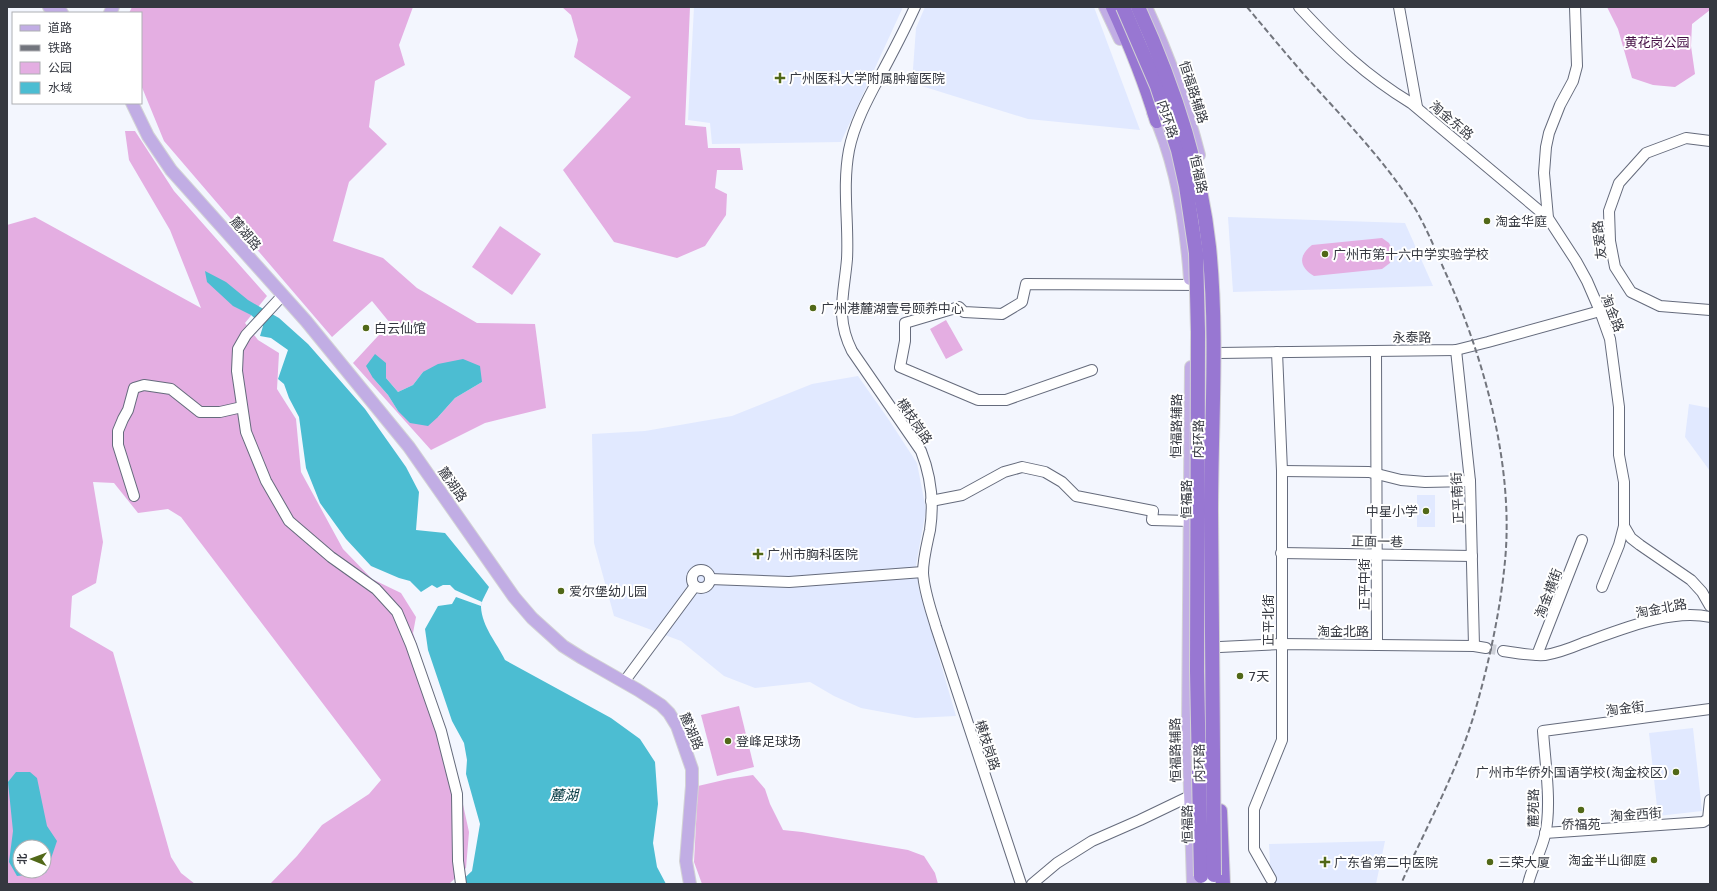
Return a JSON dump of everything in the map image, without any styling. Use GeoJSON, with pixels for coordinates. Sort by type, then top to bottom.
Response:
{"type":"FeatureCollection","features":[{"type":"Feature","properties":{"kind":"highway"},"geometry":{"type":"LineString","coordinates":[[1113,7],[1128,39],[1146,85],[1157,121]]}},
{"type":"Feature","properties":{"kind":"highway","name":"内环路"},"geometry":{"type":"LineString","coordinates":[[1124,7],[1157,86],[1178,150],[1186,186],[1196,253],[1198,332],[1197,663],[1202,884]]}},
{"type":"Feature","properties":{"kind":"highway","name":"内环路"},"geometry":{"type":"LineString","coordinates":[[1137,7],[1167,75],[1191,147],[1200,188],[1209,249],[1212,330],[1211,564],[1213,884]]}},
{"type":"Feature","properties":{"kind":"highway"},"geometry":{"type":"LineString","coordinates":[[1220,811],[1223,884]]}},
{"type":"Feature","properties":{"kind":"main road"},"geometry":{"type":"LineString","coordinates":[[49,7],[60,12]]}},
{"type":"Feature","properties":{"kind":"main road","name":"恒福路辅路"},"geometry":{"type":"LineString","coordinates":[[1105,7],[1157,121],[1170,159],[1181,202],[1187,243],[1205,284],[1218,353],[1209,648],[1220,811],[1225,841],[1228,884]]}},
{"type":"Feature","properties":{"kind":"main road","name":"恒福路"},"geometry":{"type":"LineString","coordinates":[[1124,7],[1159,85],[1176,137],[1192,207],[1196,239],[1205,284]]}},
{"type":"Feature","properties":{"kind":"main road","name":"恒福路"},"geometry":{"type":"LineString","coordinates":[[1137,7],[1169,83],[1190,151],[1202,211],[1211,369],[1209,648],[1202,884]]}},
{"type":"Feature","properties":{"kind":"main road","name":"恒福路辅路"},"geometry":{"type":"LineString","coordinates":[[1146,7],[1174,74],[1193,131],[1210,212],[1190,521],[1188,641],[1189,768],[1193,884]]}},
{"type":"Feature","properties":{"kind":"main road","name":"麓湖路"},"geometry":{"type":"LineString","coordinates":[[132,104],[148,136],[171,170],[284,295],[409,447],[514,597],[563,646],[661,705],[669,713],[677,726],[692,769],[686,861],[690,884]]}},
{"type":"Feature","properties":{"kind":"main road"},"geometry":{"type":"LineString","coordinates":[[1157,121],[1176,137]]}},
{"type":"Feature","properties":{"kind":"main road"},"geometry":{"type":"LineString","coordinates":[[1189,768],[1205,782],[1220,811]]}},
{"type":"Feature","properties":{"kind":"main road","name":"恒福路"},"geometry":{"type":"LineString","coordinates":[[1205,782],[1213,884]]}},
{"type":"Feature","properties":{"kind":"street","name":"横枝岗路"},"geometry":{"type":"LineString","coordinates":[[915,7],[868,100],[854,131],[849,149],[845,194],[847,258],[841,310],[842,325],[852,351],[921,451],[929,478],[932,501],[932,515],[923,572],[926,592],[936,627],[1021,884]]}},
{"type":"Feature","properties":{"kind":"street"},"geometry":{"type":"LineString","coordinates":[[1299,7],[1342,52],[1377,81],[1417,108]]}},
{"type":"Feature","properties":{"kind":"street","name":"淘金东路"},"geometry":{"type":"LineString","coordinates":[[1399,7],[1417,108],[1548,218]]}},
{"type":"Feature","properties":{"kind":"street","name":"淘金路"},"geometry":{"type":"LineString","coordinates":[[1575,7],[1577,66],[1573,81],[1551,126],[1546,147],[1544,173],[1548,218],[1576,261],[1600,311],[1610,340],[1616,379],[1619,407],[1620,470],[1624,482],[1624,526],[1619,545],[1602,587]]}},
{"type":"Feature","properties":{"kind":"street","name":"友爱路"},"geometry":{"type":"LineString","coordinates":[[1710,141],[1686,138],[1646,153],[1618,183],[1609,211],[1609,217],[1610,241],[1615,268],[1632,292],[1660,306],[1710,310]]}},
{"type":"Feature","properties":{"kind":"street"},"geometry":{"type":"LineString","coordinates":[[1092,370],[1006,400],[978,400],[900,367],[905,342],[905,323],[959,306],[964,312],[1002,314],[1022,302],[1026,284],[1205,284]]}},
{"type":"Feature","properties":{"kind":"street"},"geometry":{"type":"LineString","coordinates":[[284,295],[246,335],[238,349],[237,371],[246,432],[266,481],[289,521],[331,557],[376,589],[397,612],[411,645],[441,731],[457,794],[458,861],[461,884]]}},
{"type":"Feature","properties":{"kind":"street","name":"永泰路"},"geometry":{"type":"LineString","coordinates":[[1218,353],[1456,350],[1600,311]]}},
{"type":"Feature","properties":{"kind":"street","name":"正平南街"},"geometry":{"type":"LineString","coordinates":[[1456,350],[1470,481],[1474,646]]}},
{"type":"Feature","properties":{"kind":"street","name":"正平中街"},"geometry":{"type":"LineString","coordinates":[[1376,351],[1377,645]]}},
{"type":"Feature","properties":{"kind":"street","name":"正平北街"},"geometry":{"type":"LineString","coordinates":[[1271,879],[1254,849],[1254,809],[1282,740],[1282,471],[1277,352]]}},
{"type":"Feature","properties":{"kind":"street"},"geometry":{"type":"LineString","coordinates":[[134,496],[118,445],[118,431],[128,410],[134,388],[144,386],[171,389],[200,412],[220,412],[242,407]]}},
{"type":"Feature","properties":{"kind":"street"},"geometry":{"type":"LineString","coordinates":[[932,501],[962,495],[1004,472],[1022,467],[1045,472],[1062,482],[1076,496],[1153,511],[1152,520],[1190,521]]}},
{"type":"Feature","properties":{"kind":"street"},"geometry":{"type":"LineString","coordinates":[[1282,471],[1368,472],[1400,480],[1470,481]]}},
{"type":"Feature","properties":{"kind":"street"},"geometry":{"type":"LineString","coordinates":[[1624,526],[1631,538],[1640,546],[1691,580],[1702,592],[1710,606]]}},
{"type":"Feature","properties":{"kind":"street","name":"淘金横街"},"geometry":{"type":"LineString","coordinates":[[1537,655],[1582,540]]}},
{"type":"Feature","properties":{"kind":"street","name":"正面一巷"},"geometry":{"type":"LineString","coordinates":[[1282,553],[1472,556]]}},
{"type":"Feature","properties":{"kind":"street"},"geometry":{"type":"LineString","coordinates":[[698,571],[706,572],[710,579],[709,585],[704,588],[695,586],[693,578],[698,571]]}},
{"type":"Feature","properties":{"kind":"street"},"geometry":{"type":"LineString","coordinates":[[710,579],[788,582],[923,572]]}},
{"type":"Feature","properties":{"kind":"street"},"geometry":{"type":"LineString","coordinates":[[624,682],[695,586]]}},
{"type":"Feature","properties":{"kind":"street","name":"淘金北路"},"geometry":{"type":"LineString","coordinates":[[1503,651],[1537,655],[1559,651],[1671,616],[1696,614],[1710,617]]}},
{"type":"Feature","properties":{"kind":"street","name":"淘金北路"},"geometry":{"type":"LineString","coordinates":[[1209,648],[1281,644],[1474,646],[1486,648]]}},
{"type":"Feature","properties":{"kind":"street","name":"淘金街"},"geometry":{"type":"LineString","coordinates":[[1542,731],[1710,709]]}},
{"type":"Feature","properties":{"kind":"street","name":"麓苑路"},"geometry":{"type":"LineString","coordinates":[[1528,884],[1546,833],[1548,806],[1542,731]]}},
{"type":"Feature","properties":{"kind":"street"},"geometry":{"type":"LineString","coordinates":[[1032,884],[1057,863],[1092,841],[1190,796]]}},
{"type":"Feature","properties":{"kind":"street","name":"淘金西街"},"geometry":{"type":"LineString","coordinates":[[1546,833],[1703,822],[1708,819],[1710,800]]}},
{"type":"Feature","properties":{"kind":"shaded area","name":"广州医科大学附属肿瘤医院"},"geometry":{"type":"Polygon","coordinates":[[[694,7],[903,7],[841,142],[712,144],[710,123],[688,120],[694,7]]]}},
{"type":"Feature","properties":{"kind":"shaded area"},"geometry":{"type":"Polygon","coordinates":[[[925,7],[1094,7],[1140,130],[1028,119],[912,83],[916,28],[925,7]]]}},
{"type":"Feature","properties":{"kind":"shaded area","name":"广州市第十六中学实验学校"},"geometry":{"type":"Polygon","coordinates":[[[1228,217],[1405,223],[1433,286],[1233,292],[1228,217]]]}},
{"type":"Feature","properties":{"kind":"shaded area","name":"广州市胸科医院"},"geometry":{"type":"Polygon","coordinates":[[[858,376],[917,463],[926,510],[916,565],[919,589],[956,716],[915,718],[861,708],[834,696],[810,682],[755,688],[724,676],[681,641],[614,616],[594,543],[592,434],[645,431],[732,416],[812,384],[858,376]]]}},
{"type":"Feature","properties":{"kind":"shaded area"},"geometry":{"type":"Polygon","coordinates":[[[1689,404],[1710,408],[1710,471],[1685,437],[1689,404]]]}},
{"type":"Feature","properties":{"kind":"shaded area","name":"中星小学"},"geometry":{"type":"Polygon","coordinates":[[[1417,495],[1435,495],[1435,527],[1417,527],[1417,495]]]}},
{"type":"Feature","properties":{"kind":"shaded area","name":"广州市华侨外国语学校(淘金校区)"},"geometry":{"type":"Polygon","coordinates":[[[1693,728],[1702,811],[1658,816],[1649,733],[1693,728]]]}},
{"type":"Feature","properties":{"kind":"shaded area","name":"广东省第二中医院"},"geometry":{"type":"Polygon","coordinates":[[[1385,841],[1376,884],[1271,884],[1269,844],[1385,841]]]}},
{"type":"Feature","properties":{"kind":"green space"},"geometry":{"type":"Polygon","coordinates":[[[132,7],[413,7],[399,45],[405,65],[375,81],[369,127],[387,144],[349,182],[333,241],[383,258],[417,288],[477,323],[535,324],[546,408],[485,423],[431,450],[353,363],[390,323],[372,301],[332,337],[164,141],[142,87],[142,12],[130,12],[132,7]],[[386,363],[373,378],[388,395],[398,411],[438,417],[455,398],[482,382],[423,372],[413,385],[398,392],[386,378],[386,363]]]}},
{"type":"Feature","properties":{"kind":"green space"},"geometry":{"type":"Polygon","coordinates":[[[562,7],[690,7],[685,125],[706,127],[708,148],[740,148],[743,170],[717,170],[715,188],[727,194],[726,215],[705,246],[677,258],[614,242],[563,170],[631,97],[574,57],[578,40],[571,15],[562,7]]]}},
{"type":"Feature","properties":{"kind":"green space","name":"黄花岗公园"},"geometry":{"type":"Polygon","coordinates":[[[1607,7],[1710,7],[1710,10],[1692,24],[1691,46],[1695,74],[1675,87],[1653,85],[1632,78],[1618,29],[1607,7]]]}},
{"type":"Feature","properties":{"kind":"green space"},"geometry":{"type":"Polygon","coordinates":[[[125,131],[135,131],[174,191],[267,296],[245,323],[258,340],[279,353],[277,389],[296,419],[301,472],[343,549],[372,579],[401,593],[416,617],[413,633],[452,754],[469,832],[466,868],[449,884],[270,884],[297,856],[322,825],[369,794],[381,780],[181,517],[168,509],[138,513],[114,483],[93,482],[103,542],[96,583],[72,596],[70,627],[113,652],[171,857],[181,873],[195,884],[7,884],[7,225],[35,217],[201,308],[170,230],[129,160],[125,131]]]}},
{"type":"Feature","properties":{"kind":"green space"},"geometry":{"type":"Polygon","coordinates":[[[500,226],[541,254],[512,295],[472,267],[500,226]]]}},
{"type":"Feature","properties":{"kind":"green space"},"geometry":{"type":"Polygon","coordinates":[[[1382,238],[1389,243],[1393,251],[1390,263],[1382,269],[1314,276],[1305,269],[1303,265],[1302,261],[1304,253],[1312,245],[1382,238]]]}},
{"type":"Feature","properties":{"kind":"green space"},"geometry":{"type":"Polygon","coordinates":[[[946,320],[963,350],[946,359],[930,329],[946,320]]]}},
{"type":"Feature","properties":{"kind":"green space","name":"登峰足球场"},"geometry":{"type":"Polygon","coordinates":[[[739,706],[754,767],[717,776],[701,715],[739,706]]]}},
{"type":"Feature","properties":{"kind":"green space"},"geometry":{"type":"Polygon","coordinates":[[[753,775],[765,789],[770,804],[783,830],[908,850],[924,856],[935,873],[938,884],[702,884],[694,862],[698,786],[753,775]]]}},
{"type":"Feature","properties":{"kind":"water"},"geometry":{"type":"Polygon","coordinates":[[[205,271],[226,282],[248,300],[279,318],[308,344],[365,409],[406,467],[419,492],[416,530],[445,533],[489,587],[482,602],[455,590],[450,585],[443,585],[437,588],[432,585],[421,592],[410,581],[371,566],[346,539],[320,503],[306,468],[299,417],[289,398],[284,384],[278,379],[288,350],[271,338],[260,336],[263,326],[251,315],[233,306],[207,282],[205,271]]]}},
{"type":"Feature","properties":{"kind":"water"},"geometry":{"type":"Polygon","coordinates":[[[375,354],[386,363],[386,378],[398,392],[413,385],[423,372],[438,364],[463,359],[480,366],[482,382],[455,398],[428,426],[410,423],[398,411],[388,395],[373,378],[366,366],[375,354]]]}},
{"type":"Feature","properties":{"kind":"water","name":"麓湖"},"geometry":{"type":"Polygon","coordinates":[[[456,597],[481,606],[487,628],[505,660],[611,718],[640,739],[655,762],[658,804],[653,843],[657,867],[666,884],[458,884],[472,871],[480,824],[466,774],[467,760],[464,743],[452,721],[428,650],[425,629],[438,606],[452,604],[456,597]]]}},
{"type":"Feature","properties":{"kind":"water"},"geometry":{"type":"Polygon","coordinates":[[[16,772],[30,772],[37,778],[47,826],[57,841],[52,856],[52,839],[12,839],[12,867],[9,862],[13,831],[8,782],[16,772]]]}},
{"type":"Feature","properties":{"kind":"tunnel"},"geometry":{"type":"LineString","coordinates":[[1486,648],[1503,651]]}},
{"type":"Feature","properties":{"kind":"railway"},"geometry":{"type":"LineString","coordinates":[[1247,7],[1307,78],[1378,158],[1392,175],[1416,210],[1447,276],[1473,343],[1494,415],[1501,452],[1507,525],[1505,561],[1497,621],[1484,679],[1473,718],[1458,761],[1401,884]]}},
{"type":"Feature","properties":{"kind":"place","name":"广州医科大学附属肿瘤医院"},"geometry":{"type":"Point","coordinates":[780,78]}},
{"type":"Feature","properties":{"kind":"place","name":"淘金华庭"},"geometry":{"type":"Point","coordinates":[1487,221]}},
{"type":"Feature","properties":{"kind":"place","name":"广州市第十六中学实验学校"},"geometry":{"type":"Point","coordinates":[1325,254]}},
{"type":"Feature","properties":{"kind":"place","name":"广州港麓湖壹号颐养中心"},"geometry":{"type":"Point","coordinates":[813,308]}},
{"type":"Feature","properties":{"kind":"place","name":"白云仙馆"},"geometry":{"type":"Point","coordinates":[366,328]}},
{"type":"Feature","properties":{"kind":"place","name":"中星小学"},"geometry":{"type":"Point","coordinates":[1426,511]}},
{"type":"Feature","properties":{"kind":"place","name":"广州市胸科医院"},"geometry":{"type":"Point","coordinates":[758,554]}},
{"type":"Feature","properties":{"kind":"place","name":"爱尔堡幼儿园"},"geometry":{"type":"Point","coordinates":[561,591]}},
{"type":"Feature","properties":{"kind":"place","name":"7天"},"geometry":{"type":"Point","coordinates":[1240,676]}},
{"type":"Feature","properties":{"kind":"place","name":"登峰足球场"},"geometry":{"type":"Point","coordinates":[728,741]}},
{"type":"Feature","properties":{"kind":"place","name":"广州市华侨外国语学校(淘金校区)"},"geometry":{"type":"Point","coordinates":[1676,772]}},
{"type":"Feature","properties":{"kind":"place","name":"侨福苑"},"geometry":{"type":"Point","coordinates":[1581,810]}},
{"type":"Feature","properties":{"kind":"place","name":"淘金半山御庭"},"geometry":{"type":"Point","coordinates":[1654,860]}},
{"type":"Feature","properties":{"kind":"place","name":"广东省第二中医院"},"geometry":{"type":"Point","coordinates":[1325,862]}},
{"type":"Feature","properties":{"kind":"place","name":"三荣大厦"},"geometry":{"type":"Point","coordinates":[1490,862]}}]}
